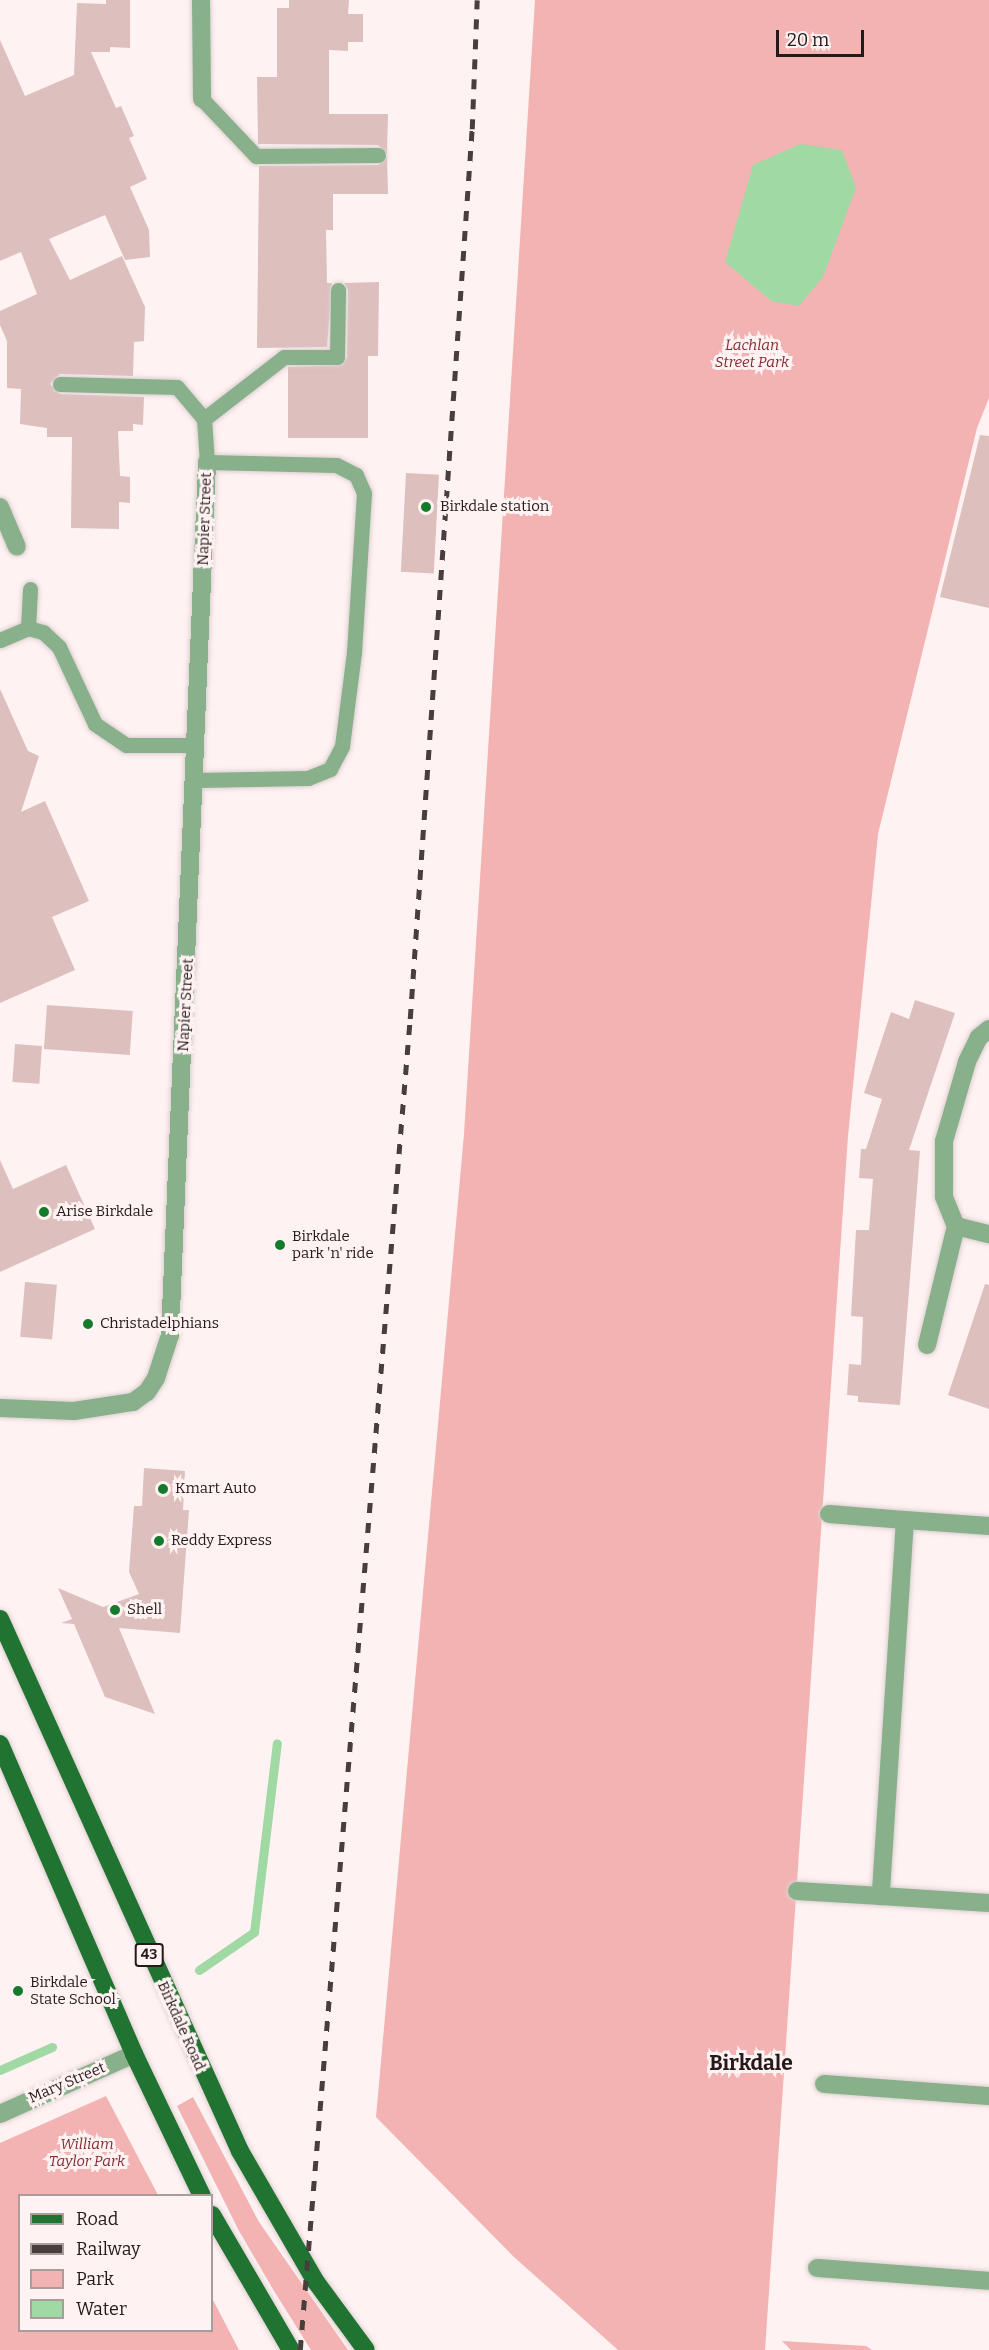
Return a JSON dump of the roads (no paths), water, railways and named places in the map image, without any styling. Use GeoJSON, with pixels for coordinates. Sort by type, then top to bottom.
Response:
{"type":"FeatureCollection","features":[{"type":"Feature","properties":{"kind":"main road","name":"Birkdale Road"},"geometry":{"type":"LineString","coordinates":[[0,1619],[240,2151],[316,2282],[366,2350]]}},
{"type":"Feature","properties":{"kind":"main road"},"geometry":{"type":"LineString","coordinates":[[0,1744],[134,2054],[201,2194]]}},
{"type":"Feature","properties":{"kind":"main road"},"geometry":{"type":"LineString","coordinates":[[213,2217],[291,2350]]}},
{"type":"Feature","properties":{"kind":"street"},"geometry":{"type":"LineString","coordinates":[[201,0],[202,99]]}},
{"type":"Feature","properties":{"kind":"street","name":"Napier Street"},"geometry":{"type":"LineString","coordinates":[[0,1408],[74,1411],[122,1406],[147,1392],[162,1363],[170,1335],[196,780],[207,462]]}},
{"type":"Feature","properties":{"kind":"street"},"geometry":{"type":"LineString","coordinates":[[0,507],[16,546]]}},
{"type":"Feature","properties":{"kind":"street"},"geometry":{"type":"LineString","coordinates":[[927,1345],[956,1226],[945,1197],[944,1141],[967,1062],[980,1037],[989,1029]]}},
{"type":"Feature","properties":{"kind":"street"},"geometry":{"type":"LineString","coordinates":[[956,1226],[989,1234]]}},
{"type":"Feature","properties":{"kind":"street"},"geometry":{"type":"LineString","coordinates":[[830,1514],[989,1526]]}},
{"type":"Feature","properties":{"kind":"street"},"geometry":{"type":"LineString","coordinates":[[881,1896],[904,1520]]}},
{"type":"Feature","properties":{"kind":"street"},"geometry":{"type":"LineString","coordinates":[[797,1891],[989,1903]]}},
{"type":"Feature","properties":{"kind":"street","name":"Mary Street"},"geometry":{"type":"LineString","coordinates":[[0,2114],[134,2054]]}},
{"type":"Feature","properties":{"kind":"street"},"geometry":{"type":"LineString","coordinates":[[824,2084],[989,2096]]}},
{"type":"Feature","properties":{"kind":"street"},"geometry":{"type":"LineString","coordinates":[[817,2268],[989,2280]]}},
{"type":"Feature","properties":{"kind":"lane"},"geometry":{"type":"LineString","coordinates":[[202,99],[256,156],[378,155]]}},
{"type":"Feature","properties":{"kind":"lane"},"geometry":{"type":"LineString","coordinates":[[204,419],[285,357],[337,357],[338,290]]}},
{"type":"Feature","properties":{"kind":"lane"},"geometry":{"type":"LineString","coordinates":[[60,384],[177,387],[204,419],[207,462],[336,465],[356,475],[364,493],[354,652],[342,746],[330,769],[308,778],[196,780]]}},
{"type":"Feature","properties":{"kind":"lane"},"geometry":{"type":"LineString","coordinates":[[28,628],[30,590]]}},
{"type":"Feature","properties":{"kind":"lane"},"geometry":{"type":"LineString","coordinates":[[0,640],[28,628],[43,632],[59,647],[95,724],[126,745],[196,745]]}},
{"type":"Feature","properties":{"kind":"water"},"geometry":{"type":"Polygon","coordinates":[[[800,144],[842,150],[856,188],[823,277],[799,306],[771,301],[725,262],[753,165],[800,144]]]}},
{"type":"Feature","properties":{"kind":"waterway"},"geometry":{"type":"LineString","coordinates":[[199,1970],[254,1932],[277,1743]]}},
{"type":"Feature","properties":{"kind":"waterway"},"geometry":{"type":"LineString","coordinates":[[0,2070],[52,2047]]}},
{"type":"Feature","properties":{"kind":"railway"},"geometry":{"type":"LineString","coordinates":[[300,2350],[410,1019],[472,129],[477,0]]}},
{"type":"Feature","properties":{"kind":"place","name":"Birkdale station"},"geometry":{"type":"Point","coordinates":[426,507]}},
{"type":"Feature","properties":{"kind":"place","name":"Arise Birkdale"},"geometry":{"type":"Point","coordinates":[44,1212]}},
{"type":"Feature","properties":{"kind":"place","name":"Birkdale park 'n' ride"},"geometry":{"type":"Point","coordinates":[280,1245]}},
{"type":"Feature","properties":{"kind":"place","name":"Christadelphians"},"geometry":{"type":"Point","coordinates":[88,1324]}},
{"type":"Feature","properties":{"kind":"place","name":"Kmart Auto"},"geometry":{"type":"Point","coordinates":[163,1489]}},
{"type":"Feature","properties":{"kind":"place","name":"Reddy Express"},"geometry":{"type":"Point","coordinates":[159,1541]}},
{"type":"Feature","properties":{"kind":"place","name":"Shell"},"geometry":{"type":"Point","coordinates":[115,1610]}},
{"type":"Feature","properties":{"kind":"place","name":"Birkdale State School"},"geometry":{"type":"Point","coordinates":[18,1991]}},
{"type":"Feature","properties":{"kind":"district","name":"Birkdale"},"geometry":{"type":"Point","coordinates":[751,2063]}},
{"type":"Feature","properties":{"kind":"park label","name":"Lachlan Street Park"},"geometry":{"type":"Point","coordinates":[752,354]}},
{"type":"Feature","properties":{"kind":"park label","name":"William Taylor Park"},"geometry":{"type":"Point","coordinates":[87,2152]}}]}
